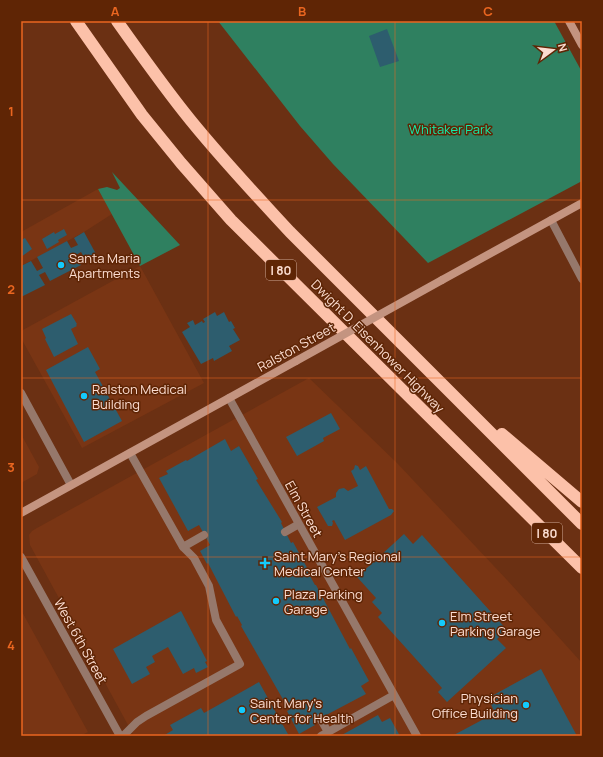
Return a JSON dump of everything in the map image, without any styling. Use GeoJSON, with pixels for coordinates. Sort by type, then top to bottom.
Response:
{"type":"FeatureCollection","features":[{"type":"Feature","properties":{"kind":"highway","name":"Dwight D. Eisenhower Highway"},"geometry":{"type":"LineString","coordinates":[[76,21],[142,115],[181,163],[231,220],[582,568]]}},
{"type":"Feature","properties":{"kind":"highway","name":"Dwight D. Eisenhower Highway"},"geometry":{"type":"LineString","coordinates":[[117,21],[154,73],[186,114],[254,193],[290,232],[582,524]]}},
{"type":"Feature","properties":{"kind":"highway"},"geometry":{"type":"LineString","coordinates":[[438,380],[582,502]]}},
{"type":"Feature","properties":{"kind":"street"},"geometry":{"type":"LineString","coordinates":[[569,21],[582,45]]}},
{"type":"Feature","properties":{"kind":"street","name":"Ralston Street"},"geometry":{"type":"LineString","coordinates":[[21,513],[582,203]]}},
{"type":"Feature","properties":{"kind":"street"},"geometry":{"type":"LineString","coordinates":[[551,220],[582,279]]}},
{"type":"Feature","properties":{"kind":"street"},"geometry":{"type":"LineString","coordinates":[[21,393],[71,485]]}},
{"type":"Feature","properties":{"kind":"street","name":"Elm Street"},"geometry":{"type":"LineString","coordinates":[[229,398],[416,736]]}},
{"type":"Feature","properties":{"kind":"street"},"geometry":{"type":"LineString","coordinates":[[123,736],[137,722],[146,716],[240,664],[216,620],[209,586],[194,558],[183,547],[130,453]]}},
{"type":"Feature","properties":{"kind":"street"},"geometry":{"type":"LineString","coordinates":[[286,532],[299,524]]}},
{"type":"Feature","properties":{"kind":"street"},"geometry":{"type":"LineString","coordinates":[[183,547],[204,535]]}},
{"type":"Feature","properties":{"kind":"street","name":"West 6th Street"},"geometry":{"type":"LineString","coordinates":[[21,557],[120,736]]}},
{"type":"Feature","properties":{"kind":"street"},"geometry":{"type":"LineString","coordinates":[[320,718],[324,734],[394,695]]}},
{"type":"Feature","properties":{"kind":"shaded area"},"geometry":{"type":"Polygon","coordinates":[[[98,189],[112,214],[84,232],[21,266],[21,232],[98,189]]]}},
{"type":"Feature","properties":{"kind":"shaded area"},"geometry":{"type":"Polygon","coordinates":[[[140,266],[204,383],[82,448],[21,338],[21,331],[140,266]]]}},
{"type":"Feature","properties":{"kind":"shaded area","name":"Saint Mary's Regional Medical Center"},"geometry":{"type":"Polygon","coordinates":[[[309,378],[397,463],[508,581],[582,663],[582,736],[134,736],[30,545],[29,535],[37,528],[309,378]]]}},
{"type":"Feature","properties":{"kind":"shaded area"},"geometry":{"type":"Polygon","coordinates":[[[21,434],[39,467],[37,474],[21,483],[21,434]]]}},
{"type":"Feature","properties":{"kind":"shaded area"},"geometry":{"type":"Polygon","coordinates":[[[21,610],[88,732],[80,736],[25,736],[21,728],[21,610]]]}},
{"type":"Feature","properties":{"kind":"green space","name":"Whitaker Park"},"geometry":{"type":"Polygon","coordinates":[[[218,21],[554,21],[582,72],[582,181],[428,263],[333,164],[300,126],[218,21]]]}},
{"type":"Feature","properties":{"kind":"green space"},"geometry":{"type":"Polygon","coordinates":[[[112,172],[180,245],[140,266],[98,189],[107,187],[117,190],[120,188],[112,172]]]}},
{"type":"Feature","properties":{"kind":"building"},"geometry":{"type":"Polygon","coordinates":[[[387,29],[399,61],[380,67],[369,36],[387,29]]]}},
{"type":"Feature","properties":{"kind":"building"},"geometry":{"type":"Polygon","coordinates":[[[64,229],[67,235],[47,249],[42,239],[54,232],[55,234],[64,229]]]}},
{"type":"Feature","properties":{"kind":"building","name":"Santa Maria Apartments"},"geometry":{"type":"Polygon","coordinates":[[[84,232],[96,254],[85,259],[81,252],[76,255],[81,265],[50,281],[45,272],[39,275],[45,285],[21,297],[21,266],[31,261],[37,271],[43,268],[37,257],[67,241],[71,248],[78,245],[74,238],[84,232]]]}},
{"type":"Feature","properties":{"kind":"building"},"geometry":{"type":"Polygon","coordinates":[[[25,238],[32,249],[21,257],[21,240],[25,238]]]}},
{"type":"Feature","properties":{"kind":"building"},"geometry":{"type":"Polygon","coordinates":[[[215,312],[217,316],[224,312],[229,322],[231,321],[235,328],[233,329],[240,340],[229,346],[232,351],[214,361],[213,358],[201,364],[182,332],[190,327],[187,323],[193,320],[195,325],[202,321],[203,323],[205,322],[203,319],[215,312]]]}},
{"type":"Feature","properties":{"kind":"building"},"geometry":{"type":"Polygon","coordinates":[[[71,314],[77,324],[77,326],[71,329],[78,344],[54,357],[42,329],[71,314]]]}},
{"type":"Feature","properties":{"kind":"building","name":"Ralston Medical Building"},"geometry":{"type":"Polygon","coordinates":[[[88,347],[100,369],[95,372],[122,421],[84,442],[46,370],[88,347]]]}},
{"type":"Feature","properties":{"kind":"building"},"geometry":{"type":"Polygon","coordinates":[[[331,413],[340,429],[323,438],[324,441],[297,456],[286,437],[331,413]]]}},
{"type":"Feature","properties":{"kind":"building","name":"Plaza Parking Garage"},"geometry":{"type":"Polygon","coordinates":[[[225,439],[231,451],[239,446],[258,479],[256,480],[282,522],[281,523],[291,543],[293,542],[311,575],[310,576],[369,681],[361,686],[366,694],[313,722],[315,725],[299,734],[287,711],[289,710],[200,551],[210,545],[199,525],[188,531],[159,478],[168,474],[166,471],[186,460],[187,461],[225,439]]]}},
{"type":"Feature","properties":{"kind":"building"},"geometry":{"type":"Polygon","coordinates":[[[355,465],[358,466],[360,470],[366,466],[389,509],[394,511],[391,515],[345,540],[334,520],[332,521],[332,526],[328,526],[317,507],[336,497],[336,493],[339,489],[344,488],[348,491],[358,486],[351,471],[354,469],[355,465]]]}},
{"type":"Feature","properties":{"kind":"building","name":"Elm Street Parking Garage"},"geometry":{"type":"Polygon","coordinates":[[[404,534],[413,544],[422,535],[507,630],[497,639],[506,648],[447,702],[438,692],[442,688],[378,617],[382,613],[372,602],[376,598],[357,577],[404,534]]]}},
{"type":"Feature","properties":{"kind":"building"},"geometry":{"type":"Polygon","coordinates":[[[181,611],[207,661],[205,662],[208,667],[196,673],[194,668],[183,674],[168,647],[152,656],[155,662],[146,667],[150,674],[132,684],[113,649],[181,611]]]}},
{"type":"Feature","properties":{"kind":"building","name":"Physician Office Building"},"geometry":{"type":"Polygon","coordinates":[[[541,669],[577,736],[452,736],[495,713],[488,698],[541,669]]]}},
{"type":"Feature","properties":{"kind":"building","name":"Saint Mary's Center for Health"},"geometry":{"type":"Polygon","coordinates":[[[259,682],[289,736],[163,736],[173,730],[170,725],[201,708],[204,713],[259,682]]]}},
{"type":"Feature","properties":{"kind":"building"},"geometry":{"type":"Polygon","coordinates":[[[378,715],[382,722],[390,718],[400,736],[340,736],[378,715]]]}},
{"type":"Feature","properties":{"kind":"place","name":"Santa Maria Apartments"},"geometry":{"type":"Point","coordinates":[61,265]}},
{"type":"Feature","properties":{"kind":"place","name":"Ralston Medical Building"},"geometry":{"type":"Point","coordinates":[84,396]}},
{"type":"Feature","properties":{"kind":"place","name":"Saint Mary's Regional Medical Center"},"geometry":{"type":"Point","coordinates":[265,563]}},
{"type":"Feature","properties":{"kind":"place","name":"Plaza Parking Garage"},"geometry":{"type":"Point","coordinates":[276,601]}},
{"type":"Feature","properties":{"kind":"place","name":"Elm Street Parking Garage"},"geometry":{"type":"Point","coordinates":[442,623]}},
{"type":"Feature","properties":{"kind":"place","name":"Physician Office Building"},"geometry":{"type":"Point","coordinates":[526,705]}},
{"type":"Feature","properties":{"kind":"place","name":"Saint Mary's Center for Health"},"geometry":{"type":"Point","coordinates":[242,710]}}]}
